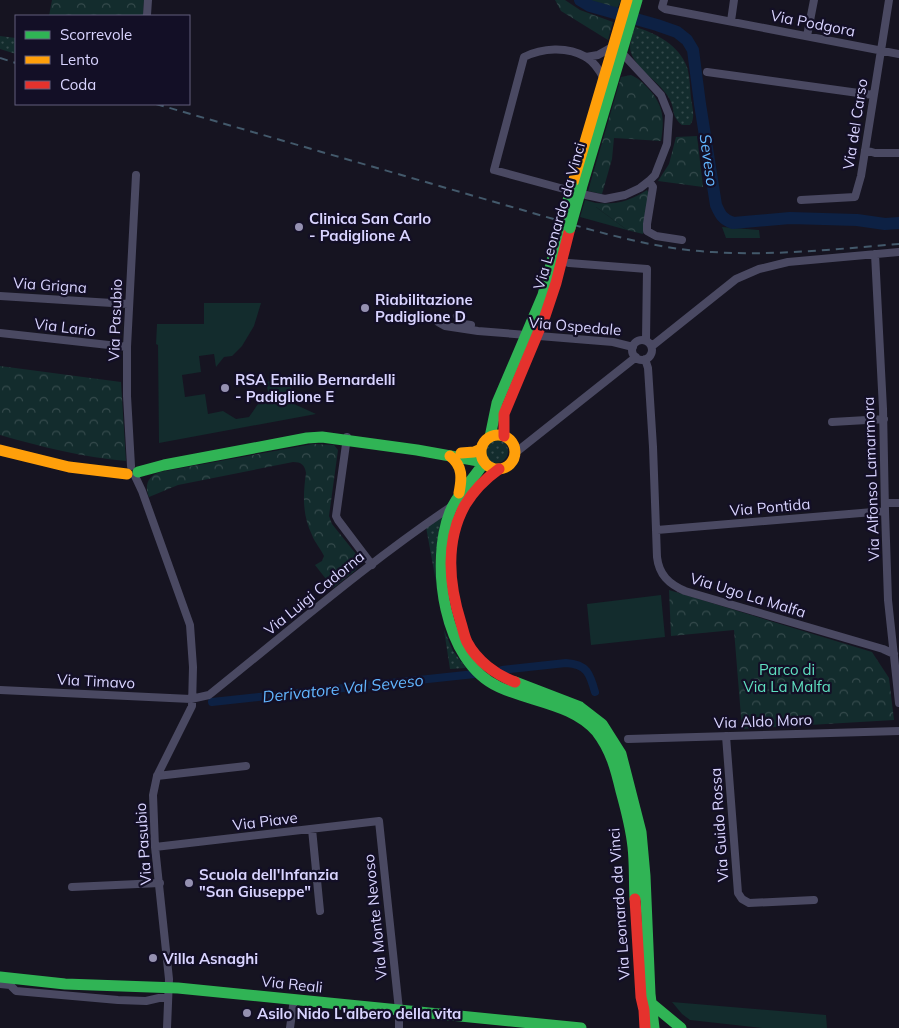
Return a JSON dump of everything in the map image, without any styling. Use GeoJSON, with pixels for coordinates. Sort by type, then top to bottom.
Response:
{"type":"FeatureCollection","features":[{"type":"Feature","properties":{"kind":"main road","name":"Via Leonardo da Vinci"},"geometry":{"type":"LineString","coordinates":[[504,436],[504,414],[532,335],[566,227],[573,188],[604,79],[618,50],[631,4]]}},
{"type":"Feature","properties":{"kind":"main road","name":"Via Leonardo da Vinci"},"geometry":{"type":"LineString","coordinates":[[573,188],[618,65],[618,50]]}},
{"type":"Feature","properties":{"kind":"main road","name":"Via Leonardo da Vinci"},"geometry":{"type":"LineString","coordinates":[[490,437],[497,403],[532,335]]}},
{"type":"Feature","properties":{"kind":"main road"},"geometry":{"type":"LineString","coordinates":[[346,438],[484,462],[489,466],[499,469],[511,463],[515,453],[513,444],[504,436],[490,437],[485,441],[481,449],[484,462]]}},
{"type":"Feature","properties":{"kind":"main road"},"geometry":{"type":"LineString","coordinates":[[0,450],[70,467],[135,471],[307,438],[346,438],[457,453],[474,452],[481,449]]}},
{"type":"Feature","properties":{"kind":"main road"},"geometry":{"type":"LineString","coordinates":[[0,446],[70,464],[135,471]]}},
{"type":"Feature","properties":{"kind":"main road"},"geometry":{"type":"LineString","coordinates":[[450,456],[457,462],[462,472],[459,493]]}},
{"type":"Feature","properties":{"kind":"main road","name":"Via Leonardo da Vinci"},"geometry":{"type":"LineString","coordinates":[[484,462],[475,477],[459,493],[446,525],[441,570],[450,629],[461,653],[479,674],[501,689],[562,709],[582,719],[591,726],[604,742],[615,764],[628,816],[633,848],[641,998],[645,1028]]}},
{"type":"Feature","properties":{"kind":"main road","name":"Via Leonardo da Vinci"},"geometry":{"type":"LineString","coordinates":[[499,469],[492,473],[465,502],[452,542],[451,570],[459,626],[464,638],[477,658],[496,674],[505,680],[565,699],[587,710],[604,725],[619,748],[624,761],[640,831],[650,996],[654,1028]]}},
{"type":"Feature","properties":{"kind":"main road","name":"Via Reali"},"geometry":{"type":"LineString","coordinates":[[0,977],[168,993],[294,999],[581,1028]]}},
{"type":"Feature","properties":{"kind":"main road"},"geometry":{"type":"LineString","coordinates":[[652,1004],[681,1028]]}},
{"type":"Feature","properties":{"kind":"street"},"geometry":{"type":"LineString","coordinates":[[147,15],[148,0]]}},
{"type":"Feature","properties":{"kind":"street"},"geometry":{"type":"LineString","coordinates":[[730,21],[734,0]]}},
{"type":"Feature","properties":{"kind":"street"},"geometry":{"type":"LineString","coordinates":[[807,36],[814,0]]}},
{"type":"Feature","properties":{"kind":"street","name":"Via del Carso"},"geometry":{"type":"LineString","coordinates":[[801,200],[855,197],[861,176],[889,0]]}},
{"type":"Feature","properties":{"kind":"street","name":"Via Podgora"},"geometry":{"type":"LineString","coordinates":[[663,4],[730,21],[899,54]]}},
{"type":"Feature","properties":{"kind":"street","name":"Via Leonardo da Vinci"},"geometry":{"type":"LineString","coordinates":[[573,188],[494,170],[524,58],[558,49],[586,57]]}},
{"type":"Feature","properties":{"kind":"street"},"geometry":{"type":"LineString","coordinates":[[573,188],[598,198],[611,199],[633,192],[655,175],[667,144],[669,131],[669,116],[661,95],[618,50],[586,57]]}},
{"type":"Feature","properties":{"kind":"street"},"geometry":{"type":"LineString","coordinates":[[586,57],[599,70],[604,79]]}},
{"type":"Feature","properties":{"kind":"street"},"geometry":{"type":"LineString","coordinates":[[618,65],[632,66]]}},
{"type":"Feature","properties":{"kind":"street"},"geometry":{"type":"LineString","coordinates":[[707,72],[873,95]]}},
{"type":"Feature","properties":{"kind":"street"},"geometry":{"type":"LineString","coordinates":[[865,150],[875,153],[899,153]]}},
{"type":"Feature","properties":{"kind":"street","name":"Via Pasubio"},"geometry":{"type":"LineString","coordinates":[[136,175],[127,347],[127,396],[135,471],[190,625],[193,666],[190,711],[157,776],[152,805],[168,993],[167,1028]]}},
{"type":"Feature","properties":{"kind":"street"},"geometry":{"type":"LineString","coordinates":[[649,181],[653,187],[647,231],[656,236],[682,240]]}},
{"type":"Feature","properties":{"kind":"street"},"geometry":{"type":"LineString","coordinates":[[649,343],[736,279],[759,268],[788,262],[899,252]]}},
{"type":"Feature","properties":{"kind":"street","name":"Via Alfonso Lamarmora"},"geometry":{"type":"LineString","coordinates":[[874,254],[884,419],[885,507],[890,628],[899,703]]}},
{"type":"Feature","properties":{"kind":"street"},"geometry":{"type":"LineString","coordinates":[[569,263],[647,269],[651,354],[645,359],[636,357],[633,353],[633,347],[639,340],[649,343]]}},
{"type":"Feature","properties":{"kind":"street","name":"Via Grigna"},"geometry":{"type":"LineString","coordinates":[[0,296],[128,304]]}},
{"type":"Feature","properties":{"kind":"street","name":"Via Ospedale"},"geometry":{"type":"LineString","coordinates":[[457,316],[463,324],[510,329],[515,334]]}},
{"type":"Feature","properties":{"kind":"street","name":"Via Ospedale"},"geometry":{"type":"LineString","coordinates":[[438,322],[444,326],[613,342],[633,347]]}},
{"type":"Feature","properties":{"kind":"street","name":"Via Lario"},"geometry":{"type":"LineString","coordinates":[[0,333],[127,347]]}},
{"type":"Feature","properties":{"kind":"street"},"geometry":{"type":"LineString","coordinates":[[515,453],[636,357]]}},
{"type":"Feature","properties":{"kind":"street","name":"Via Ugo La Malfa"},"geometry":{"type":"LineString","coordinates":[[645,359],[648,368],[657,557],[664,577],[675,586],[686,591],[894,654]]}},
{"type":"Feature","properties":{"kind":"street"},"geometry":{"type":"LineString","coordinates":[[832,422],[884,419]]}},
{"type":"Feature","properties":{"kind":"street"},"geometry":{"type":"LineString","coordinates":[[346,438],[336,516],[372,565]]}},
{"type":"Feature","properties":{"kind":"street","name":"Via Pontida"},"geometry":{"type":"LineString","coordinates":[[657,530],[885,507],[899,503]]}},
{"type":"Feature","properties":{"kind":"street","name":"Via Luigi Cadorna"},"geometry":{"type":"LineString","coordinates":[[191,699],[209,694],[372,565],[453,505]]}},
{"type":"Feature","properties":{"kind":"street"},"geometry":{"type":"LineString","coordinates":[[890,628],[899,628]]}},
{"type":"Feature","properties":{"kind":"street","name":"Via Timavo"},"geometry":{"type":"LineString","coordinates":[[0,690],[191,699]]}},
{"type":"Feature","properties":{"kind":"street","name":"Via Aldo Moro"},"geometry":{"type":"LineString","coordinates":[[628,739],[899,730]]}},
{"type":"Feature","properties":{"kind":"street","name":"Via Guido Rossa"},"geometry":{"type":"LineString","coordinates":[[726,736],[738,893],[742,900],[749,903],[814,900]]}},
{"type":"Feature","properties":{"kind":"street"},"geometry":{"type":"LineString","coordinates":[[157,776],[246,766]]}},
{"type":"Feature","properties":{"kind":"street","name":"Via Piave"},"geometry":{"type":"LineString","coordinates":[[155,847],[379,821]]}},
{"type":"Feature","properties":{"kind":"street","name":"Via Monte Nevoso"},"geometry":{"type":"LineString","coordinates":[[379,821],[399,1010],[399,1028]]}},
{"type":"Feature","properties":{"kind":"street"},"geometry":{"type":"LineString","coordinates":[[312,829],[320,911]]}},
{"type":"Feature","properties":{"kind":"street"},"geometry":{"type":"LineString","coordinates":[[72,887],[160,883]]}},
{"type":"Feature","properties":{"kind":"street"},"geometry":{"type":"LineString","coordinates":[[0,984],[10,985],[16,991],[72,998],[146,1001],[159,998],[168,993]]}},
{"type":"Feature","properties":{"kind":"street"},"geometry":{"type":"LineString","coordinates":[[290,1028],[294,999]]}},
{"type":"Feature","properties":{"kind":"green space"},"geometry":{"type":"Polygon","coordinates":[[[52,0],[144,0],[143,15],[49,15],[52,0]]]}},
{"type":"Feature","properties":{"kind":"green space"},"geometry":{"type":"Polygon","coordinates":[[[555,0],[565,0],[580,10],[613,22],[608,40],[561,11],[555,0]]]}},
{"type":"Feature","properties":{"kind":"green space"},"geometry":{"type":"Polygon","coordinates":[[[589,0],[621,0],[617,9],[589,0]]]}},
{"type":"Feature","properties":{"kind":"green space"},"geometry":{"type":"Polygon","coordinates":[[[635,27],[659,36],[673,46],[683,59],[689,75],[693,112],[693,119],[690,125],[682,125],[678,121],[665,92],[634,59],[630,47],[635,27]]]}},
{"type":"Feature","properties":{"kind":"green space"},"geometry":{"type":"Polygon","coordinates":[[[0,36],[15,38],[15,54],[0,49],[0,36]]]}},
{"type":"Feature","properties":{"kind":"green space"},"geometry":{"type":"Polygon","coordinates":[[[631,75],[647,87],[660,105],[663,118],[661,141],[614,138],[612,159],[602,194],[588,191],[621,77],[631,75]]]}},
{"type":"Feature","properties":{"kind":"green space"},"geometry":{"type":"Polygon","coordinates":[[[697,136],[703,187],[658,181],[669,164],[676,137],[697,136]]]}},
{"type":"Feature","properties":{"kind":"green space"},"geometry":{"type":"Polygon","coordinates":[[[647,190],[649,194],[643,234],[627,230],[596,207],[596,203],[623,201],[647,190]]]}},
{"type":"Feature","properties":{"kind":"green space"},"geometry":{"type":"Polygon","coordinates":[[[585,200],[596,203],[596,207],[627,230],[580,217],[585,200]]]}},
{"type":"Feature","properties":{"kind":"green space"},"geometry":{"type":"Polygon","coordinates":[[[722,227],[759,230],[760,238],[726,238],[722,227]]]}},
{"type":"Feature","properties":{"kind":"green space"},"geometry":{"type":"Polygon","coordinates":[[[204,303],[261,303],[254,326],[242,346],[232,356],[224,357],[216,367],[214,354],[199,356],[201,372],[182,375],[185,397],[205,394],[208,414],[223,411],[236,419],[249,417],[258,404],[270,402],[266,382],[289,377],[294,404],[316,414],[159,443],[157,324],[204,324],[204,303]]]}},
{"type":"Feature","properties":{"kind":"green space"},"geometry":{"type":"Polygon","coordinates":[[[0,366],[121,382],[126,461],[62,451],[0,435],[0,366]]]}},
{"type":"Feature","properties":{"kind":"green space"},"geometry":{"type":"Polygon","coordinates":[[[496,439],[501,440],[507,446],[507,456],[501,462],[496,463],[491,462],[485,456],[484,451],[485,446],[491,440],[496,439]]]}},
{"type":"Feature","properties":{"kind":"green space"},"geometry":{"type":"Polygon","coordinates":[[[313,444],[334,445],[338,450],[329,516],[332,524],[356,554],[358,560],[356,570],[333,588],[315,565],[322,561],[324,556],[313,538],[306,520],[304,497],[306,473],[304,466],[300,463],[293,462],[178,485],[149,497],[148,482],[160,472],[313,444]]]}},
{"type":"Feature","properties":{"kind":"green space"},"geometry":{"type":"Polygon","coordinates":[[[442,516],[444,517],[435,558],[436,582],[426,527],[442,516]]]}},
{"type":"Feature","properties":{"kind":"green space","name":"Parco di Via La Malfa"},"geometry":{"type":"Polygon","coordinates":[[[669,590],[872,652],[889,678],[894,720],[742,729],[734,630],[671,636],[669,590]]]}},
{"type":"Feature","properties":{"kind":"green space"},"geometry":{"type":"Polygon","coordinates":[[[661,595],[665,637],[591,645],[587,604],[661,595]]]}},
{"type":"Feature","properties":{"kind":"green space"},"geometry":{"type":"Polygon","coordinates":[[[444,630],[453,651],[466,668],[450,669],[444,630]]]}},
{"type":"Feature","properties":{"kind":"green space"},"geometry":{"type":"Polygon","coordinates":[[[672,1002],[826,1015],[827,1028],[762,1028],[690,1020],[672,1002]]]}},
{"type":"Feature","properties":{"kind":"waterway","name":"Seveso"},"geometry":{"type":"LineString","coordinates":[[580,0],[590,6],[677,32],[687,40],[693,50],[716,205],[720,214],[726,220],[733,223],[790,218],[857,220],[885,224],[899,223]]}},
{"type":"Feature","properties":{"kind":"waterway","name":"Derivatore Val Seveso"},"geometry":{"type":"LineString","coordinates":[[502,670],[566,663],[579,665],[589,675],[595,692]]}},
{"type":"Feature","properties":{"kind":"waterway","name":"Derivatore Val Seveso"},"geometry":{"type":"LineString","coordinates":[[212,702],[475,674]]}},
{"type":"Feature","properties":{"kind":"railway"},"geometry":{"type":"LineString","coordinates":[[0,58],[15,63]]}},
{"type":"Feature","properties":{"kind":"railway"},"geometry":{"type":"LineString","coordinates":[[159,105],[588,229],[650,244],[696,251],[735,253],[806,251],[899,244]]}},
{"type":"Feature","properties":{"kind":"traffic: fast"},"geometry":{"type":"LineString","coordinates":[[581,189],[637,0]]}},
{"type":"Feature","properties":{"kind":"traffic: fast"},"geometry":{"type":"LineString","coordinates":[[561,226],[572,186]]}},
{"type":"Feature","properties":{"kind":"traffic: fast"},"geometry":{"type":"LineString","coordinates":[[570,228],[581,189]]}},
{"type":"Feature","properties":{"kind":"traffic: fast"},"geometry":{"type":"LineString","coordinates":[[490,437],[497,403],[543,295],[561,226]]}},
{"type":"Feature","properties":{"kind":"traffic: fast"},"geometry":{"type":"LineString","coordinates":[[138,472],[164,465],[307,438],[322,437],[417,450],[484,462]]}},
{"type":"Feature","properties":{"kind":"traffic: fast"},"geometry":{"type":"LineString","coordinates":[[484,462],[453,505],[444,533],[441,557],[442,583],[446,609],[454,634],[465,656],[480,674],[499,687],[564,709],[576,715],[597,732],[602,739],[615,768],[630,826],[634,853],[635,899]]}},
{"type":"Feature","properties":{"kind":"traffic: fast"},"geometry":{"type":"LineString","coordinates":[[515,682],[580,707],[602,724],[621,754],[641,832],[645,876],[650,994],[654,1028]]}},
{"type":"Feature","properties":{"kind":"traffic: fast"},"geometry":{"type":"LineString","coordinates":[[0,977],[65,984],[178,988],[581,1028]]}},
{"type":"Feature","properties":{"kind":"traffic: fast"},"geometry":{"type":"LineString","coordinates":[[652,1004],[681,1028]]}},
{"type":"Feature","properties":{"kind":"traffic: slow"},"geometry":{"type":"LineString","coordinates":[[572,186],[627,0]]}},
{"type":"Feature","properties":{"kind":"traffic: slow"},"geometry":{"type":"LineString","coordinates":[[498,435],[505,436],[510,440],[514,445],[515,452],[514,459],[510,464],[505,468],[498,469],[491,468],[486,464],[482,459],[481,452],[482,445],[486,440],[491,436],[498,435]]}},
{"type":"Feature","properties":{"kind":"traffic: slow"},"geometry":{"type":"LineString","coordinates":[[461,453],[474,452],[481,449]]}},
{"type":"Feature","properties":{"kind":"traffic: slow"},"geometry":{"type":"LineString","coordinates":[[0,450],[69,467],[127,474]]}},
{"type":"Feature","properties":{"kind":"traffic: slow"},"geometry":{"type":"LineString","coordinates":[[450,456],[459,468],[461,482],[459,493]]}},
{"type":"Feature","properties":{"kind":"traffic: jam"},"geometry":{"type":"LineString","coordinates":[[504,436],[504,414],[545,316],[556,283],[570,228]]}},
{"type":"Feature","properties":{"kind":"traffic: jam"},"geometry":{"type":"LineString","coordinates":[[499,469],[484,481],[465,505],[454,533],[451,563],[452,578],[457,608],[465,637],[471,649],[488,666],[515,682]]}},
{"type":"Feature","properties":{"kind":"traffic: jam"},"geometry":{"type":"LineString","coordinates":[[635,899],[641,997],[645,1028]]}},
{"type":"Feature","properties":{"kind":"place","name":"Clinica San Carlo - Padiglione A"},"geometry":{"type":"Point","coordinates":[299,227]}},
{"type":"Feature","properties":{"kind":"place","name":"Riabilitazione Padiglione D"},"geometry":{"type":"Point","coordinates":[365,308]}},
{"type":"Feature","properties":{"kind":"place","name":"RSA Emilio Bernardelli - Padiglione E"},"geometry":{"type":"Point","coordinates":[225,388]}},
{"type":"Feature","properties":{"kind":"place","name":"Scuola dell'Infanzia \"San Giuseppe\""},"geometry":{"type":"Point","coordinates":[189,883]}},
{"type":"Feature","properties":{"kind":"place","name":"Villa Asnaghi"},"geometry":{"type":"Point","coordinates":[153,958]}},
{"type":"Feature","properties":{"kind":"place","name":"Asilo Nido L'albero della vita"},"geometry":{"type":"Point","coordinates":[247,1013]}}]}
